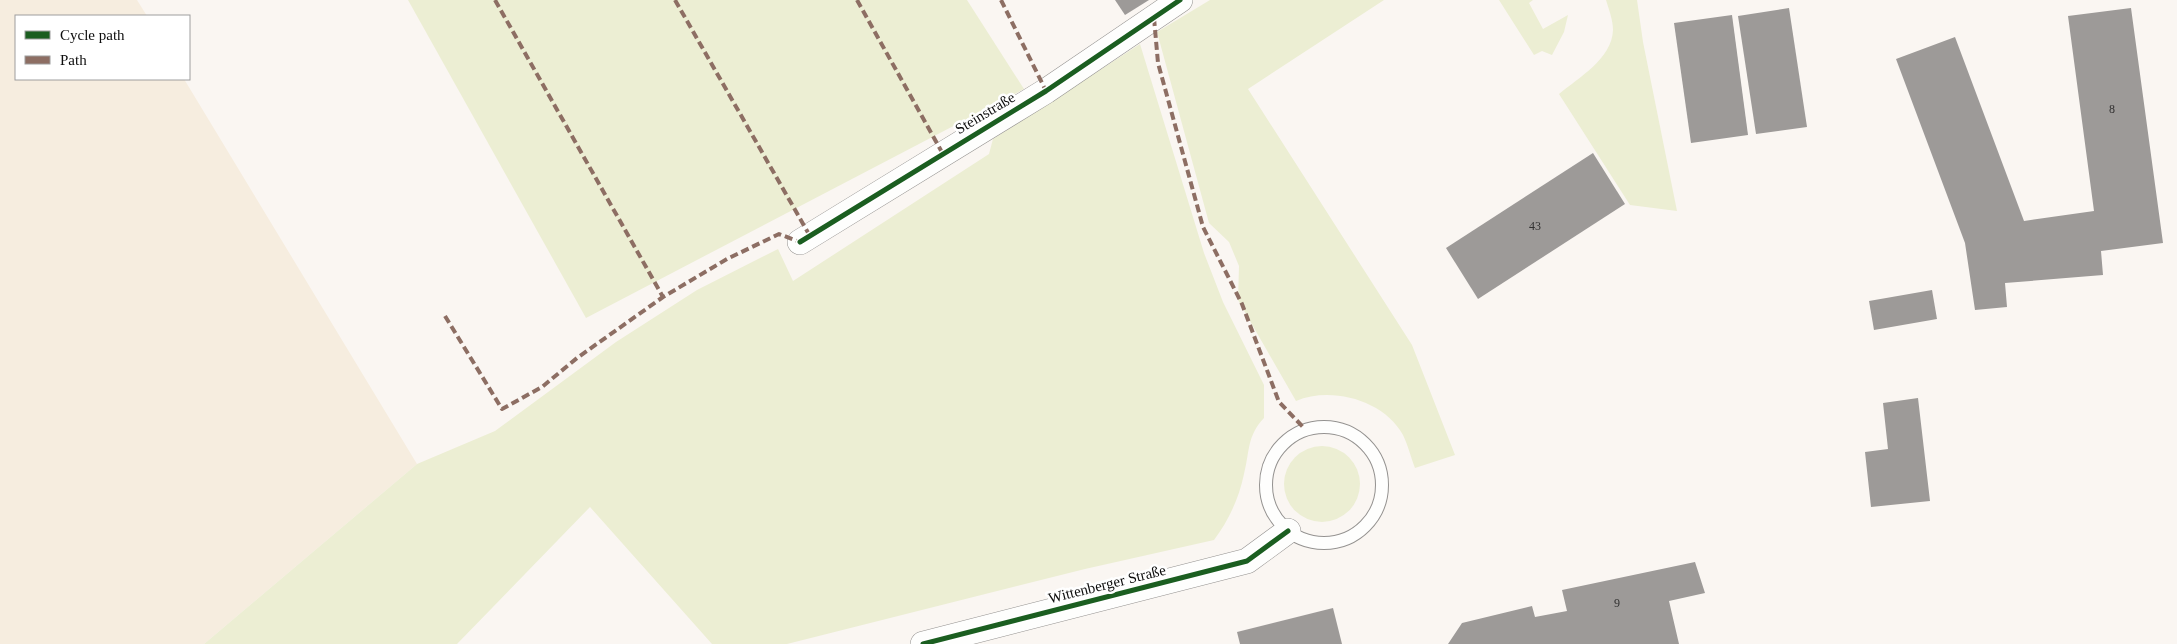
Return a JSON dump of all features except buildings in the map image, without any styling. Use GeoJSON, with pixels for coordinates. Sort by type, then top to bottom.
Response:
{"type":"FeatureCollection","features":[{"type":"Feature","properties":{"kind":"street","name":"Steinstraße"},"geometry":{"type":"LineString","coordinates":[[800,242],[1046,91],[1180,0]]}},
{"type":"Feature","properties":{"kind":"street","name":"Wittenberger Straße"},"geometry":{"type":"LineString","coordinates":[[922,644],[1247,562],[1288,531]]}},
{"type":"Feature","properties":{"kind":"lane"},"geometry":{"type":"LineString","coordinates":[[1321,426],[1352,433],[1374,455],[1381,470],[1380,502],[1373,516],[1362,529],[1349,537],[1334,542],[1318,543],[1302,539],[1288,531],[1277,520],[1270,506],[1266,491],[1266,476],[1271,460],[1279,447],[1298,433],[1321,426]]}},
{"type":"Feature","properties":{"kind":"shaded area"},"geometry":{"type":"Polygon","coordinates":[[[0,0],[137,0],[146,15],[15,15],[15,80],[185,80],[417,464],[204,644],[0,644],[0,0]]]}},
{"type":"Feature","properties":{"kind":"green space"},"geometry":{"type":"Polygon","coordinates":[[[408,0],[967,0],[1024,89],[586,318],[408,0]]]}},
{"type":"Feature","properties":{"kind":"green space"},"geometry":{"type":"Polygon","coordinates":[[[1210,0],[1384,0],[1248,89],[1412,345],[1455,455],[1415,468],[1403,435],[1383,413],[1370,405],[1355,399],[1325,395],[1296,401],[1238,300],[1239,266],[1229,242],[1209,223],[1157,32],[1210,0]]]}},
{"type":"Feature","properties":{"kind":"green space"},"geometry":{"type":"Polygon","coordinates":[[[1499,0],[1533,0],[1529,3],[1543,29],[1568,15],[1564,32],[1552,55],[1542,51],[1534,55],[1499,0]]]}},
{"type":"Feature","properties":{"kind":"green space"},"geometry":{"type":"Polygon","coordinates":[[[1606,0],[1637,0],[1643,42],[1677,211],[1630,205],[1559,94],[1593,67],[1607,50],[1613,30],[1612,19],[1606,0]]]}},
{"type":"Feature","properties":{"kind":"green space"},"geometry":{"type":"Polygon","coordinates":[[[1140,44],[1204,253],[1223,302],[1264,385],[1264,418],[1252,437],[1242,483],[1236,500],[1229,517],[1214,540],[1085,569],[787,644],[712,644],[590,507],[457,644],[204,644],[417,464],[495,431],[616,342],[697,290],[778,249],[793,281],[989,154],[993,139],[1140,44]]]}},
{"type":"Feature","properties":{"kind":"green space"},"geometry":{"type":"Polygon","coordinates":[[[1315,446],[1329,446],[1343,452],[1354,463],[1360,477],[1357,499],[1349,511],[1329,522],[1315,522],[1301,516],[1290,505],[1284,491],[1284,477],[1290,463],[1301,452],[1315,446]]]}},
{"type":"Feature","properties":{"kind":"marked path"},"geometry":{"type":"LineString","coordinates":[[495,0],[663,297]]}},
{"type":"Feature","properties":{"kind":"marked path"},"geometry":{"type":"LineString","coordinates":[[675,0],[810,236]]}},
{"type":"Feature","properties":{"kind":"marked path"},"geometry":{"type":"LineString","coordinates":[[857,0],[943,154]]}},
{"type":"Feature","properties":{"kind":"marked path"},"geometry":{"type":"LineString","coordinates":[[1001,0],[1046,91]]}},
{"type":"Feature","properties":{"kind":"marked path"},"geometry":{"type":"LineString","coordinates":[[1154,18],[1158,63],[1203,227],[1242,304],[1279,402],[1305,429]]}},
{"type":"Feature","properties":{"kind":"marked path"},"geometry":{"type":"LineString","coordinates":[[445,316],[502,409],[542,387],[577,358],[663,297],[727,259],[779,234],[800,242]]}},
{"type":"Feature","properties":{"kind":"cycle path"},"geometry":{"type":"LineString","coordinates":[[800,242],[1046,91],[1180,0]]}},
{"type":"Feature","properties":{"kind":"cycle path"},"geometry":{"type":"LineString","coordinates":[[923,644],[1247,561],[1288,531]]}}]}
